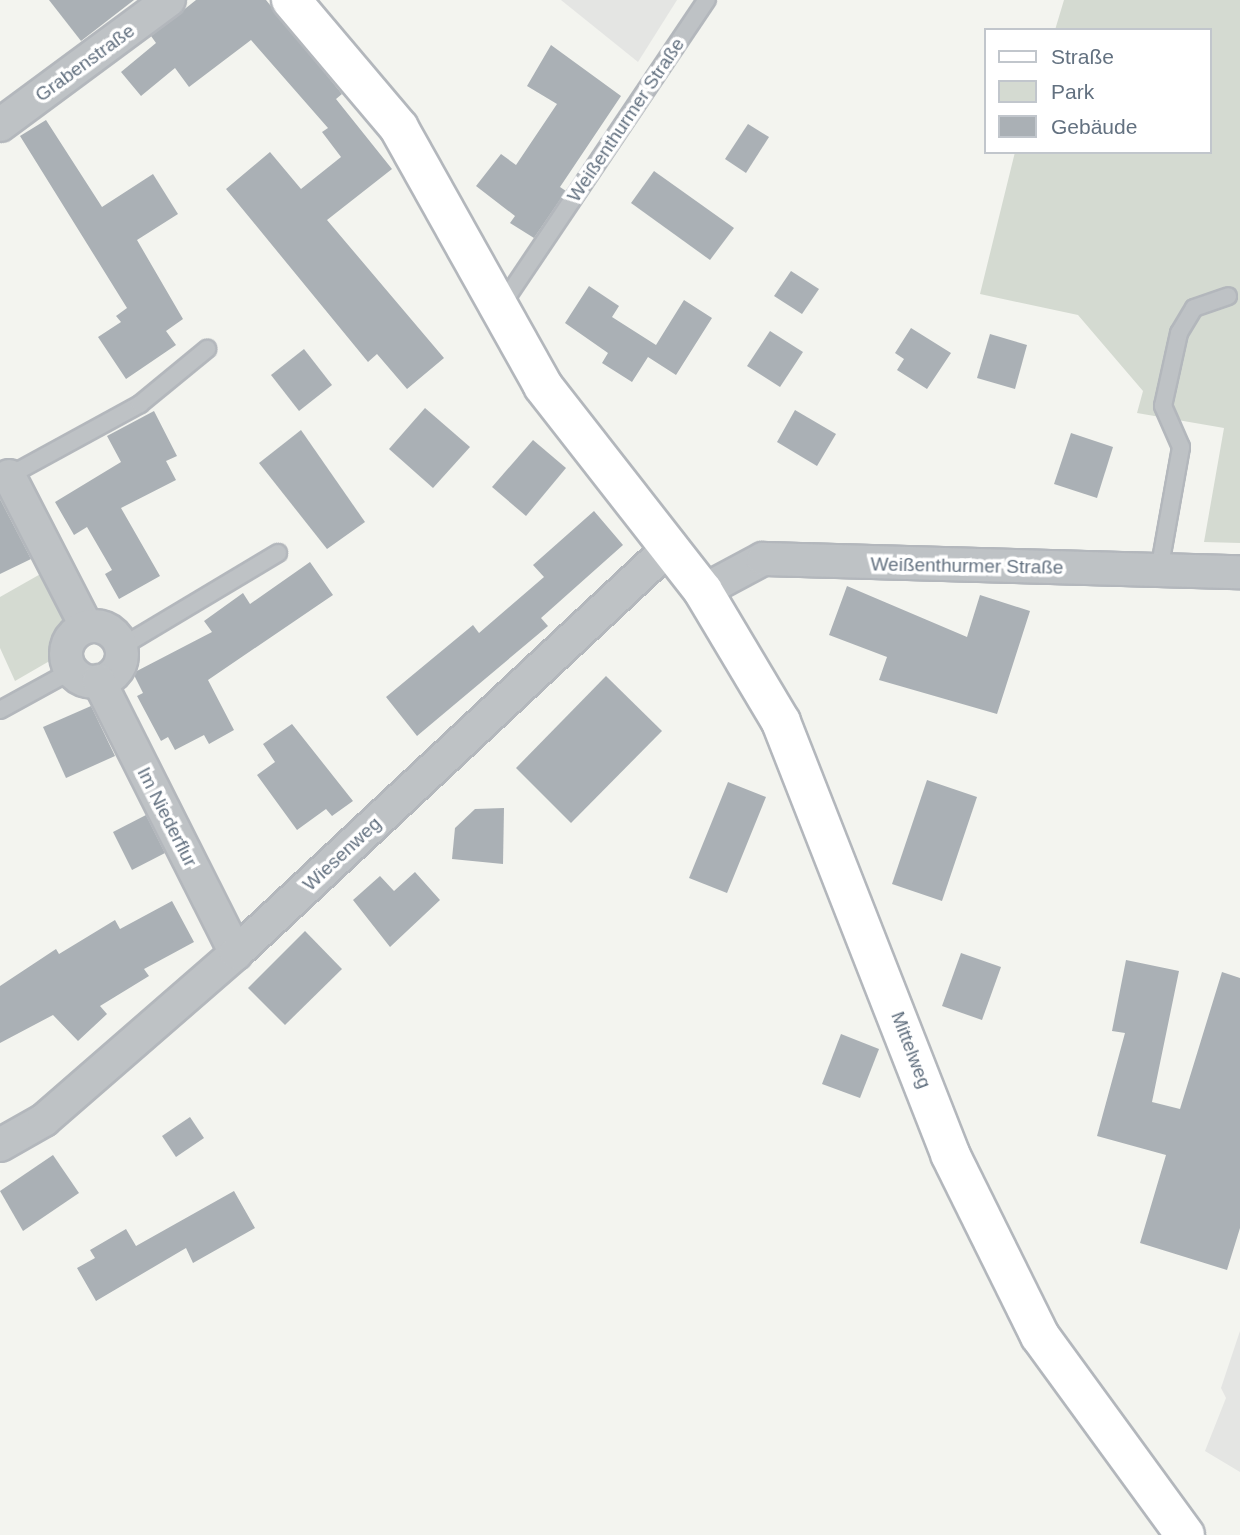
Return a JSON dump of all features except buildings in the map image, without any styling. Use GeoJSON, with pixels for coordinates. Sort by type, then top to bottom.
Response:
{"type":"FeatureCollection","features":[{"type":"Feature","properties":{"kind":"street","name":"Grabenstraße"},"geometry":{"type":"LineString","coordinates":[[0,125],[169,0]]}},
{"type":"Feature","properties":{"kind":"street"},"geometry":{"type":"LineString","coordinates":[[291,0],[399,128],[498,311],[542,386],[671,547]]}},
{"type":"Feature","properties":{"kind":"street"},"geometry":{"type":"LineString","coordinates":[[5,478],[86,626]]}},
{"type":"Feature","properties":{"kind":"street","name":"Mittelweg"},"geometry":{"type":"LineString","coordinates":[[671,547],[703,591],[781,722],[950,1154],[1040,1336],[1185,1535]]}},
{"type":"Feature","properties":{"kind":"street","name":"Wiesenweg"},"geometry":{"type":"LineString","coordinates":[[0,1145],[44,1120],[236,953],[671,547]]}},
{"type":"Feature","properties":{"kind":"street","name":"Weißenthurmer Straße"},"geometry":{"type":"LineString","coordinates":[[703,591],[763,559],[1240,572]]}},
{"type":"Feature","properties":{"kind":"street"},"geometry":{"type":"LineString","coordinates":[[86,626],[107,629],[121,647],[118,667],[85,676],[66,648],[86,626]]}},
{"type":"Feature","properties":{"kind":"street","name":"Im Niederflur"},"geometry":{"type":"LineString","coordinates":[[85,676],[236,953]]}},
{"type":"Feature","properties":{"kind":"lane","name":"Weißenthurmer Straße"},"geometry":{"type":"LineString","coordinates":[[498,311],[707,0]]}},
{"type":"Feature","properties":{"kind":"lane"},"geometry":{"type":"LineString","coordinates":[[1159,570],[1181,447],[1163,406],[1179,333],[1194,308],[1228,296]]}},
{"type":"Feature","properties":{"kind":"lane"},"geometry":{"type":"LineString","coordinates":[[5,478],[141,404],[207,349]]}},
{"type":"Feature","properties":{"kind":"lane"},"geometry":{"type":"LineString","coordinates":[[121,647],[278,552]]}},
{"type":"Feature","properties":{"kind":"lane"},"geometry":{"type":"LineString","coordinates":[[0,710],[85,676]]}},
{"type":"Feature","properties":{"kind":"shaded area"},"geometry":{"type":"Polygon","coordinates":[[[561,0],[677,0],[638,62],[561,0]]]}},
{"type":"Feature","properties":{"kind":"shaded area"},"geometry":{"type":"Polygon","coordinates":[[[1240,1331],[1240,1472],[1205,1451],[1226,1398],[1221,1388],[1240,1331]]]}},
{"type":"Feature","properties":{"kind":"green space"},"geometry":{"type":"Polygon","coordinates":[[[1064,0],[1240,0],[1240,543],[1204,542],[1224,428],[1137,413],[1143,391],[1078,315],[980,294],[1015,154],[1212,154],[1212,28],[1056,28],[1064,0]]]}},
{"type":"Feature","properties":{"kind":"green space"},"geometry":{"type":"Polygon","coordinates":[[[44,572],[68,614],[53,659],[15,681],[0,648],[0,597],[44,572]]]}}]}
